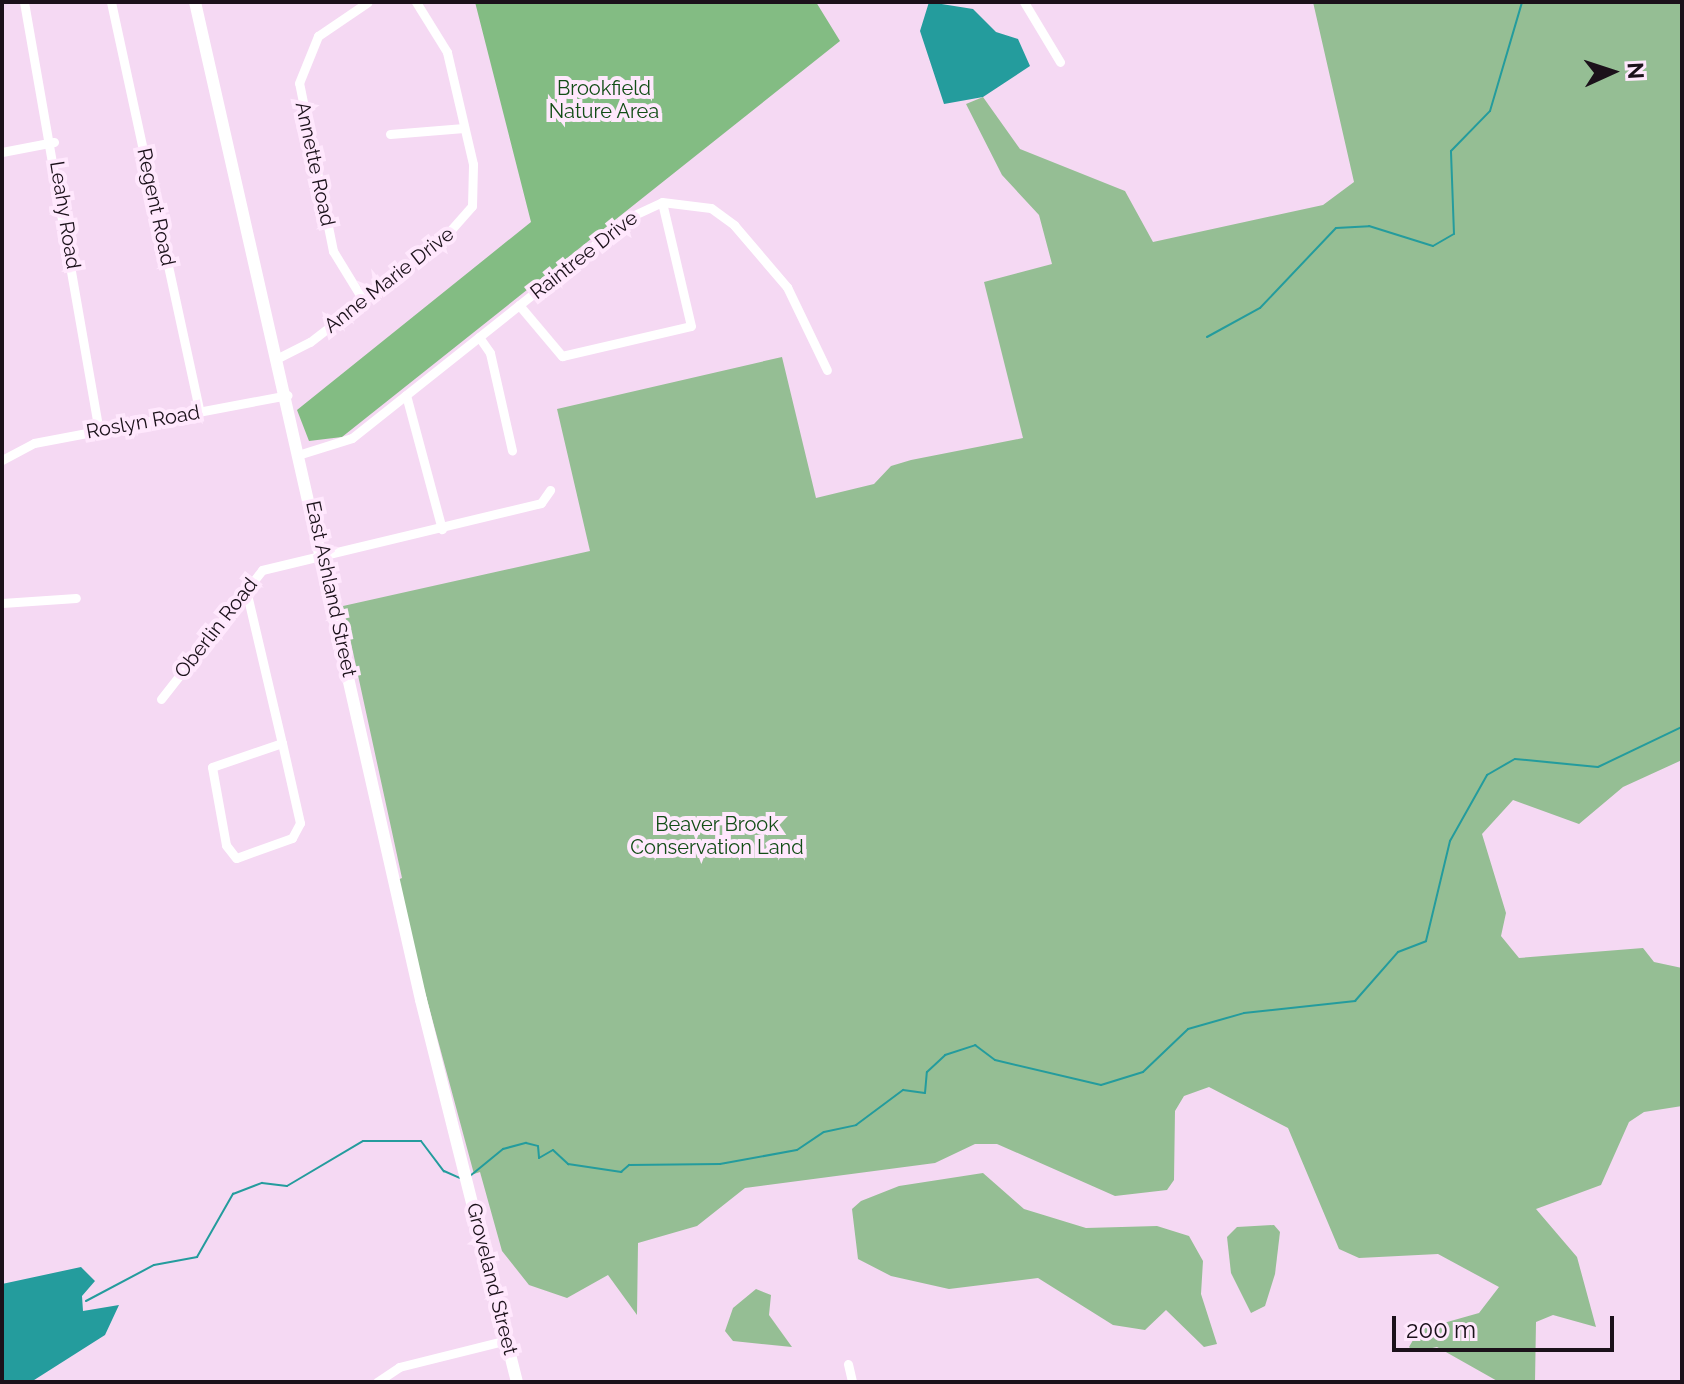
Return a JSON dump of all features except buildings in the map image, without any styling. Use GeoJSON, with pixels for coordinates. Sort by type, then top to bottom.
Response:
{"type":"FeatureCollection","features":[{"type":"Feature","properties":{"kind":"main road","name":"East Ashland Street"},"geometry":{"type":"LineString","coordinates":[[195,2],[467,1178]]}},
{"type":"Feature","properties":{"kind":"main road","name":"Groveland Street"},"geometry":{"type":"LineString","coordinates":[[467,1178],[517,1382]]}},
{"type":"Feature","properties":{"kind":"street","name":"Leahy Road"},"geometry":{"type":"LineString","coordinates":[[24,2],[54,142],[99,430]]}},
{"type":"Feature","properties":{"kind":"street","name":"Regent Road"},"geometry":{"type":"LineString","coordinates":[[111,2],[200,412]]}},
{"type":"Feature","properties":{"kind":"street","name":"Annette Road"},"geometry":{"type":"LineString","coordinates":[[363,300],[333,251],[299,83],[305,54],[318,36],[368,2]]}},
{"type":"Feature","properties":{"kind":"street","name":"Anne Marie Drive"},"geometry":{"type":"LineString","coordinates":[[278,358],[363,300],[450,233],[472,206],[476,185],[440,34],[416,2]]}},
{"type":"Feature","properties":{"kind":"street"},"geometry":{"type":"LineString","coordinates":[[1024,2],[1060,62]]}},
{"type":"Feature","properties":{"kind":"street"},"geometry":{"type":"LineString","coordinates":[[390,134],[464,128]]}},
{"type":"Feature","properties":{"kind":"street"},"geometry":{"type":"LineString","coordinates":[[2,152],[54,142]]}},
{"type":"Feature","properties":{"kind":"street"},"geometry":{"type":"LineString","coordinates":[[519,305],[562,356],[691,326],[662,202]]}},
{"type":"Feature","properties":{"kind":"street","name":"Raintree Drive"},"geometry":{"type":"LineString","coordinates":[[301,454],[352,438],[630,217],[662,202],[711,208],[734,225],[787,287],[827,370]]}},
{"type":"Feature","properties":{"kind":"street"},"geometry":{"type":"LineString","coordinates":[[479,337],[490,353],[512,451]]}},
{"type":"Feature","properties":{"kind":"street","name":"Roslyn Road"},"geometry":{"type":"LineString","coordinates":[[2,460],[34,443],[287,395]]}},
{"type":"Feature","properties":{"kind":"street"},"geometry":{"type":"LineString","coordinates":[[406,395],[442,529]]}},
{"type":"Feature","properties":{"kind":"street","name":"Oberlin Road"},"geometry":{"type":"LineString","coordinates":[[161,699],[246,590],[270,566],[323,552],[442,529],[541,503],[550,490]]}},
{"type":"Feature","properties":{"kind":"street"},"geometry":{"type":"LineString","coordinates":[[246,590],[282,743],[298,832],[236,858],[226,845],[212,767],[282,743]]}},
{"type":"Feature","properties":{"kind":"street"},"geometry":{"type":"LineString","coordinates":[[2,603],[76,598]]}},
{"type":"Feature","properties":{"kind":"street"},"geometry":{"type":"LineString","coordinates":[[377,1382],[399,1367],[507,1340]]}},
{"type":"Feature","properties":{"kind":"street"},"geometry":{"type":"LineString","coordinates":[[848,1364],[852,1382]]}},
{"type":"Feature","properties":{"kind":"green space","name":"Brookfield Nature Area"},"geometry":{"type":"Polygon","coordinates":[[[475,2],[816,2],[840,41],[342,437],[309,441],[297,410],[531,222],[475,2]]]}},
{"type":"Feature","properties":{"kind":"green space","name":"Beaver Brook Conservation Land"},"geometry":{"type":"Polygon","coordinates":[[[1313,2],[1682,2],[1682,760],[1623,787],[1579,824],[1513,800],[1482,834],[1506,913],[1501,936],[1519,958],[1643,948],[1654,962],[1682,968],[1682,1106],[1644,1112],[1629,1122],[1601,1185],[1536,1209],[1577,1257],[1596,1327],[1553,1315],[1536,1322],[1535,1382],[1499,1382],[1437,1347],[1414,1352],[1409,1347],[1419,1330],[1479,1313],[1499,1287],[1438,1254],[1359,1258],[1339,1249],[1288,1128],[1209,1087],[1184,1096],[1175,1111],[1174,1180],[1167,1190],[1115,1196],[997,1144],[975,1144],[935,1163],[745,1188],[697,1226],[638,1243],[637,1315],[608,1275],[567,1298],[529,1285],[502,1251],[480,1172],[474,1174],[395,881],[402,878],[343,606],[590,551],[557,409],[782,357],[816,498],[874,484],[891,466],[911,460],[1023,438],[984,282],[1052,264],[1039,215],[1002,175],[966,104],[983,97],[1020,149],[1125,191],[1153,242],[1323,205],[1354,182],[1313,2]]]}},
{"type":"Feature","properties":{"kind":"green space"},"geometry":{"type":"Polygon","coordinates":[[[983,1173],[1024,1209],[1086,1228],[1157,1226],[1189,1236],[1203,1261],[1201,1294],[1217,1344],[1204,1347],[1166,1310],[1145,1330],[1113,1325],[1038,1278],[949,1289],[891,1276],[858,1259],[852,1209],[861,1201],[899,1186],[983,1173]]]}},
{"type":"Feature","properties":{"kind":"green space"},"geometry":{"type":"Polygon","coordinates":[[[1274,1225],[1280,1232],[1275,1274],[1265,1306],[1251,1313],[1231,1273],[1227,1237],[1237,1227],[1274,1225]]]}},
{"type":"Feature","properties":{"kind":"green space"},"geometry":{"type":"Polygon","coordinates":[[[756,1289],[771,1295],[769,1315],[792,1347],[733,1341],[725,1331],[733,1308],[756,1289]]]}},
{"type":"Feature","properties":{"kind":"shaded area"},"geometry":{"type":"Polygon","coordinates":[[[929,2],[973,9],[996,32],[1018,39],[1030,66],[983,97],[944,104],[920,31],[929,2]]]}},
{"type":"Feature","properties":{"kind":"shaded area"},"geometry":{"type":"Polygon","coordinates":[[[81,1267],[95,1281],[82,1296],[83,1311],[119,1305],[105,1335],[31,1382],[2,1382],[2,1284],[81,1267]]]}},
{"type":"Feature","properties":{"kind":"waterway"},"geometry":{"type":"LineString","coordinates":[[1207,337],[1260,308],[1336,228],[1369,226],[1433,246],[1454,234],[1451,151],[1490,111],[1522,2]]}},
{"type":"Feature","properties":{"kind":"waterway"},"geometry":{"type":"LineString","coordinates":[[470,1176],[503,1149],[526,1143],[538,1146],[539,1158],[553,1150],[568,1164],[621,1172],[629,1165],[720,1164],[797,1150],[824,1132],[856,1125],[903,1090],[925,1093],[927,1072],[945,1055],[975,1045],[995,1060],[1101,1085],[1143,1072],[1188,1029],[1244,1013],[1355,1001],[1398,952],[1426,941],[1450,841],[1487,775],[1515,759],[1598,767],[1682,727]]}},
{"type":"Feature","properties":{"kind":"waterway"},"geometry":{"type":"LineString","coordinates":[[86,1301],[154,1265],[197,1257],[233,1194],[262,1183],[287,1186],[363,1141],[421,1141],[444,1171],[460,1178]]}}]}
